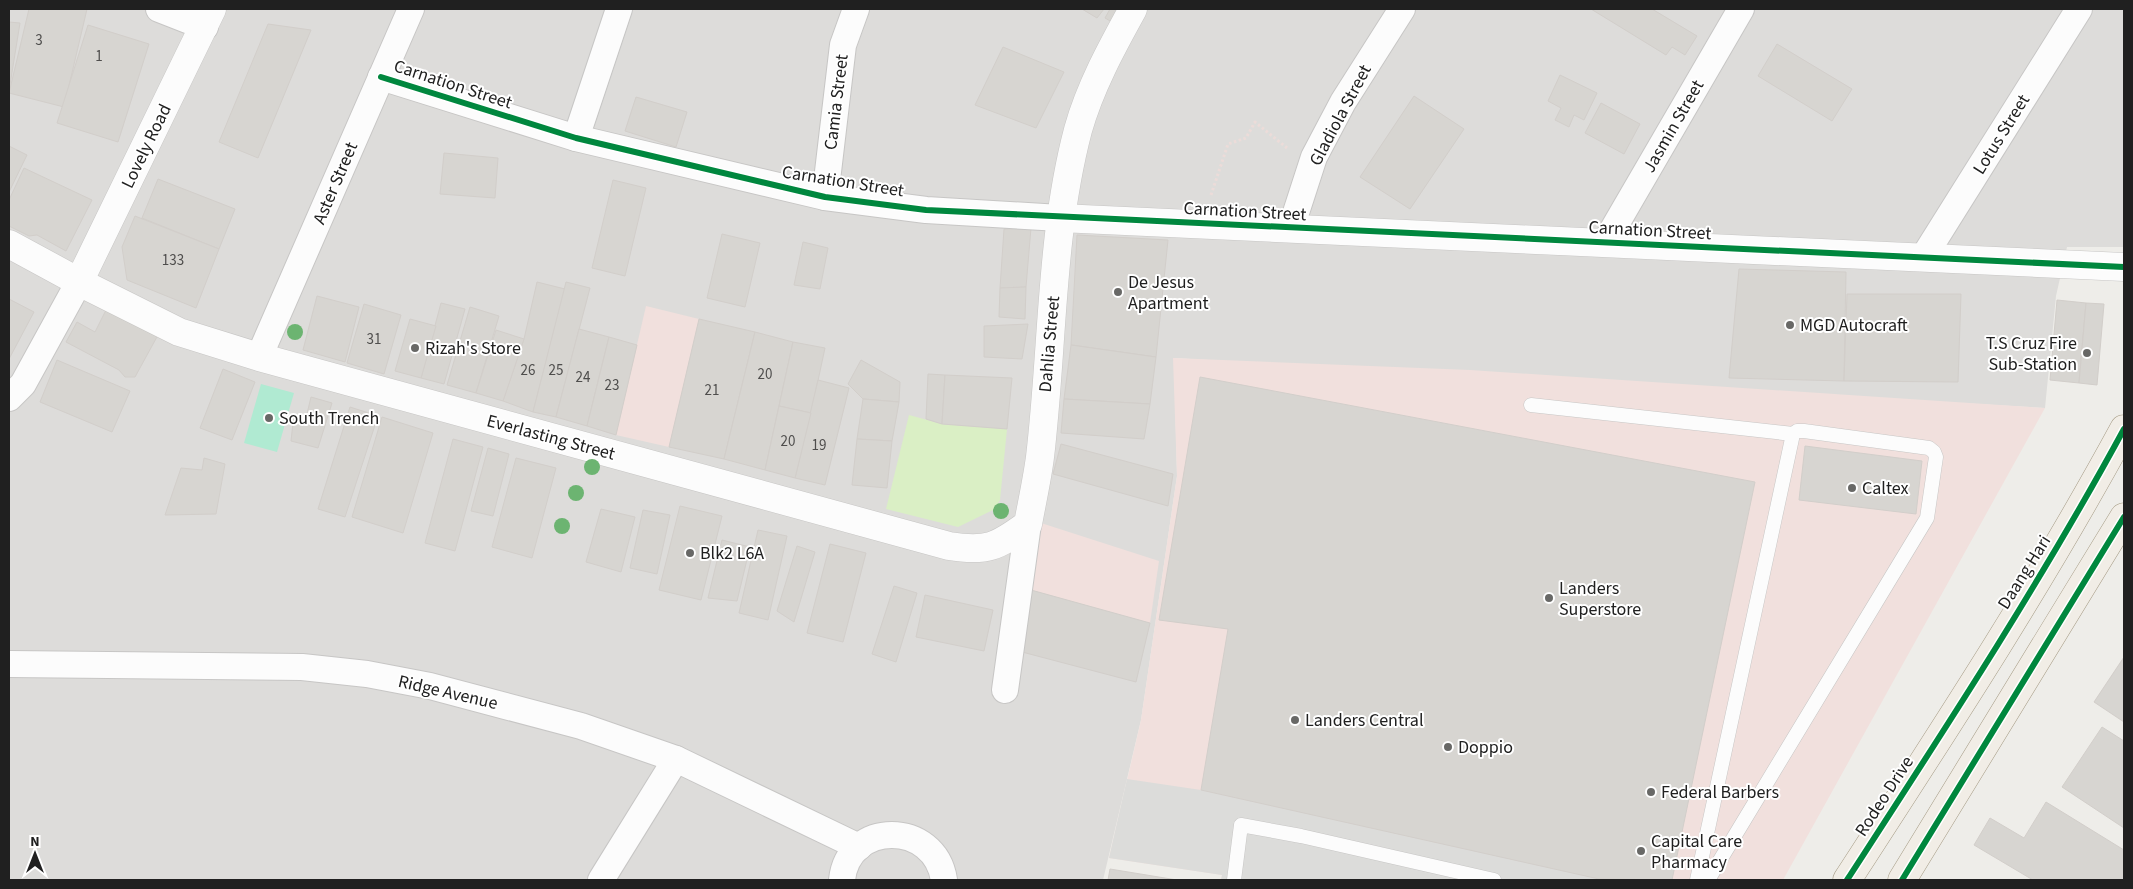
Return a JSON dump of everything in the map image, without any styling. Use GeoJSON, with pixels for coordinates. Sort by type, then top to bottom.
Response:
{"type":"FeatureCollection","features":[{"type":"Feature","properties":{"kind":"main road","name":"Daang Hari"},"geometry":{"type":"LineString","coordinates":[[1946,728],[2083,505],[2124,429]]}},
{"type":"Feature","properties":{"kind":"main road"},"geometry":{"type":"LineString","coordinates":[[1902,880],[2124,517]]}},
{"type":"Feature","properties":{"kind":"main road","name":"Rodeo Drive"},"geometry":{"type":"LineString","coordinates":[[1847,880],[1946,728]]}},
{"type":"Feature","properties":{"kind":"street"},"geometry":{"type":"LineString","coordinates":[[159,9],[208,18]]}},
{"type":"Feature","properties":{"kind":"street","name":"Aster Street"},"geometry":{"type":"LineString","coordinates":[[260,357],[411,9]]}},
{"type":"Feature","properties":{"kind":"street"},"geometry":{"type":"LineString","coordinates":[[576,138],[619,9]]}},
{"type":"Feature","properties":{"kind":"street","name":"Camia Street"},"geometry":{"type":"LineString","coordinates":[[825,197],[843,45],[856,9]]}},
{"type":"Feature","properties":{"kind":"street","name":"Dahlia Street"},"geometry":{"type":"LineString","coordinates":[[1006,690],[1028,524],[1040,458],[1060,218],[1079,128],[1102,66],[1133,9]]}},
{"type":"Feature","properties":{"kind":"street","name":"Gladiola Street"},"geometry":{"type":"LineString","coordinates":[[1291,228],[1314,157],[1343,102],[1402,9]]}},
{"type":"Feature","properties":{"kind":"street","name":"Jasmin Street"},"geometry":{"type":"LineString","coordinates":[[1605,243],[1741,9]]}},
{"type":"Feature","properties":{"kind":"street","name":"Lotus Street"},"geometry":{"type":"LineString","coordinates":[[1923,258],[2079,9]]}},
{"type":"Feature","properties":{"kind":"street","name":"Lovely Road"},"geometry":{"type":"LineString","coordinates":[[79,282],[208,18]]}},
{"type":"Feature","properties":{"kind":"street","name":"Carnation Street"},"geometry":{"type":"LineString","coordinates":[[381,76],[576,138],[825,197],[926,210],[1060,218],[2124,267]]}},
{"type":"Feature","properties":{"kind":"street","name":"Everlasting Street"},"geometry":{"type":"LineString","coordinates":[[9,244],[79,282],[179,332],[260,357],[949,546],[982,548],[1004,542],[1028,524]]}},
{"type":"Feature","properties":{"kind":"street"},"geometry":{"type":"LineString","coordinates":[[9,398],[23,384],[79,282]]}},
{"type":"Feature","properties":{"kind":"street","name":"Ridge Avenue"},"geometry":{"type":"LineString","coordinates":[[9,664],[302,667],[367,674],[430,686],[581,726],[676,759],[859,847]]}},
{"type":"Feature","properties":{"kind":"street"},"geometry":{"type":"LineString","coordinates":[[601,880],[676,759]]}},
{"type":"Feature","properties":{"kind":"street"},"geometry":{"type":"LineString","coordinates":[[842,880],[849,858],[859,847],[872,838],[888,834],[903,835],[918,840],[930,850],[940,863],[944,880]]}},
{"type":"Feature","properties":{"kind":"lane"},"geometry":{"type":"LineString","coordinates":[[1531,405],[1792,434],[1804,430],[1929,448],[1936,457],[1926,518],[1708,880]]}},
{"type":"Feature","properties":{"kind":"lane"},"geometry":{"type":"LineString","coordinates":[[1697,880],[1792,434]]}},
{"type":"Feature","properties":{"kind":"lane"},"geometry":{"type":"LineString","coordinates":[[1234,880],[1241,825],[1301,836],[1494,880]]}},
{"type":"Feature","properties":{"kind":"path"},"geometry":{"type":"LineString","coordinates":[[1202,224],[1228,144],[1246,138],[1255,122],[1293,152],[1314,157]]}},
{"type":"Feature","properties":{"kind":"shaded area"},"geometry":{"type":"Polygon","coordinates":[[[9,9],[2124,9],[2124,247],[2067,247],[2056,296],[2045,408],[1174,358],[1177,476],[1141,720],[1103,880],[9,880],[9,9]]]}},
{"type":"Feature","properties":{"kind":"shaded area"},"geometry":{"type":"Polygon","coordinates":[[[646,306],[699,319],[669,447],[616,435],[646,306]]]}},
{"type":"Feature","properties":{"kind":"shaded area","name":"Landers Superstore"},"geometry":{"type":"Polygon","coordinates":[[[1173,358],[1470,370],[2045,408],[1783,880],[1221,880],[1222,875],[1109,858],[1141,720],[1177,476],[1173,358]]]}},
{"type":"Feature","properties":{"kind":"shaded area"},"geometry":{"type":"Polygon","coordinates":[[[1041,523],[1159,561],[1150,623],[1031,590],[1041,523]]]}},
{"type":"Feature","properties":{"kind":"shaded area"},"geometry":{"type":"Polygon","coordinates":[[[1127,779],[1201,790],[1609,880],[1221,880],[1222,875],[1109,858],[1127,779]]]}},
{"type":"Feature","properties":{"kind":"green space","name":"South Trench"},"geometry":{"type":"Polygon","coordinates":[[[261,384],[294,393],[277,452],[244,443],[261,384]]]}},
{"type":"Feature","properties":{"kind":"green space"},"geometry":{"type":"Polygon","coordinates":[[[909,415],[942,424],[1007,429],[1000,500],[995,509],[958,527],[886,509],[909,415]]]}},
{"type":"Feature","properties":{"kind":"building"},"geometry":{"type":"Polygon","coordinates":[[[29,9],[87,9],[64,107],[9,93],[29,9]]]}},
{"type":"Feature","properties":{"kind":"building"},"geometry":{"type":"Polygon","coordinates":[[[1082,9],[1104,9],[1097,18],[1082,9]]]}},
{"type":"Feature","properties":{"kind":"building"},"geometry":{"type":"Polygon","coordinates":[[[1110,9],[1120,9],[1112,22],[1105,18],[1110,9]]]}},
{"type":"Feature","properties":{"kind":"building"},"geometry":{"type":"Polygon","coordinates":[[[1591,9],[1652,9],[1697,36],[1685,55],[1672,47],[1666,55],[1591,9]]]}},
{"type":"Feature","properties":{"kind":"building"},"geometry":{"type":"Polygon","coordinates":[[[9,22],[20,23],[9,91],[9,22]]]}},
{"type":"Feature","properties":{"kind":"building"},"geometry":{"type":"Polygon","coordinates":[[[268,24],[311,30],[258,158],[219,142],[268,24]]]}},
{"type":"Feature","properties":{"kind":"building"},"geometry":{"type":"Polygon","coordinates":[[[88,25],[149,44],[118,142],[57,123],[88,25]]]}},
{"type":"Feature","properties":{"kind":"building"},"geometry":{"type":"Polygon","coordinates":[[[1777,44],[1852,89],[1832,121],[1758,76],[1777,44]]]}},
{"type":"Feature","properties":{"kind":"building"},"geometry":{"type":"Polygon","coordinates":[[[1003,47],[1064,72],[1036,128],[975,105],[1003,47]]]}},
{"type":"Feature","properties":{"kind":"building"},"geometry":{"type":"Polygon","coordinates":[[[1560,75],[1597,93],[1584,120],[1574,115],[1569,127],[1555,120],[1561,108],[1548,101],[1560,75]]]}},
{"type":"Feature","properties":{"kind":"building"},"geometry":{"type":"Polygon","coordinates":[[[1414,96],[1464,129],[1410,209],[1360,177],[1414,96]]]}},
{"type":"Feature","properties":{"kind":"building"},"geometry":{"type":"Polygon","coordinates":[[[636,97],[687,112],[676,147],[625,131],[636,97]]]}},
{"type":"Feature","properties":{"kind":"building"},"geometry":{"type":"Polygon","coordinates":[[[1601,103],[1640,124],[1624,154],[1585,133],[1601,103]]]}},
{"type":"Feature","properties":{"kind":"building"},"geometry":{"type":"Polygon","coordinates":[[[9,146],[27,155],[9,192],[9,146]]]}},
{"type":"Feature","properties":{"kind":"building"},"geometry":{"type":"Polygon","coordinates":[[[444,153],[498,158],[495,198],[440,194],[444,153]]]}},
{"type":"Feature","properties":{"kind":"building"},"geometry":{"type":"Polygon","coordinates":[[[24,168],[92,200],[66,251],[37,235],[29,236],[9,226],[9,200],[24,168]]]}},
{"type":"Feature","properties":{"kind":"building"},"geometry":{"type":"Polygon","coordinates":[[[158,179],[235,209],[219,249],[142,218],[158,179]]]}},
{"type":"Feature","properties":{"kind":"building"},"geometry":{"type":"Polygon","coordinates":[[[613,180],[646,188],[625,276],[592,268],[613,180]]]}},
{"type":"Feature","properties":{"kind":"building"},"geometry":{"type":"Polygon","coordinates":[[[135,216],[219,249],[196,308],[127,280],[122,247],[135,216]]]}},
{"type":"Feature","properties":{"kind":"building"},"geometry":{"type":"Polygon","coordinates":[[[1031,228],[1026,287],[1000,288],[1004,229],[1031,228]]]}},
{"type":"Feature","properties":{"kind":"building"},"geometry":{"type":"Polygon","coordinates":[[[722,234],[760,243],[745,307],[707,298],[722,234]]]}},
{"type":"Feature","properties":{"kind":"building","name":"De Jesus Apartment"},"geometry":{"type":"Polygon","coordinates":[[[1077,235],[1168,240],[1156,357],[1071,345],[1077,235]]]}},
{"type":"Feature","properties":{"kind":"building"},"geometry":{"type":"Polygon","coordinates":[[[803,242],[828,248],[820,289],[794,285],[803,242]]]}},
{"type":"Feature","properties":{"kind":"building","name":"MGD Autocraft"},"geometry":{"type":"Polygon","coordinates":[[[1739,269],[1846,272],[1844,381],[1729,378],[1739,269]]]}},
{"type":"Feature","properties":{"kind":"building"},"geometry":{"type":"Polygon","coordinates":[[[537,282],[565,289],[533,412],[503,401],[524,339],[537,282]]]}},
{"type":"Feature","properties":{"kind":"building"},"geometry":{"type":"Polygon","coordinates":[[[566,282],[590,288],[556,417],[533,412],[566,282]]]}},
{"type":"Feature","properties":{"kind":"building"},"geometry":{"type":"Polygon","coordinates":[[[1026,287],[1025,319],[999,317],[1000,288],[1026,287]]]}},
{"type":"Feature","properties":{"kind":"building"},"geometry":{"type":"Polygon","coordinates":[[[1847,294],[1961,294],[1958,382],[1844,381],[1847,294]]]}},
{"type":"Feature","properties":{"kind":"building"},"geometry":{"type":"Polygon","coordinates":[[[317,296],[359,307],[345,362],[303,350],[317,296]]]}},
{"type":"Feature","properties":{"kind":"building"},"geometry":{"type":"Polygon","coordinates":[[[9,299],[34,312],[9,359],[9,299]]]}},
{"type":"Feature","properties":{"kind":"building"},"geometry":{"type":"Polygon","coordinates":[[[2057,300],[2086,303],[2079,383],[2050,380],[2057,300]]]}},
{"type":"Feature","properties":{"kind":"building"},"geometry":{"type":"Polygon","coordinates":[[[441,303],[465,309],[444,384],[421,378],[441,303]]]}},
{"type":"Feature","properties":{"kind":"building"},"geometry":{"type":"Polygon","coordinates":[[[2086,303],[2104,304],[2097,385],[2079,383],[2086,303]]]}},
{"type":"Feature","properties":{"kind":"building"},"geometry":{"type":"Polygon","coordinates":[[[364,304],[401,315],[384,374],[347,363],[364,304]]]}},
{"type":"Feature","properties":{"kind":"building"},"geometry":{"type":"Polygon","coordinates":[[[470,307],[499,316],[476,393],[447,385],[470,307]]]}},
{"type":"Feature","properties":{"kind":"building"},"geometry":{"type":"Polygon","coordinates":[[[107,308],[158,335],[135,377],[125,377],[119,370],[66,342],[77,322],[95,332],[107,308]]]}},
{"type":"Feature","properties":{"kind":"building","name":"Rizah's Store"},"geometry":{"type":"Polygon","coordinates":[[[410,319],[436,326],[421,378],[395,371],[410,319]]]}},
{"type":"Feature","properties":{"kind":"building"},"geometry":{"type":"Polygon","coordinates":[[[699,319],[755,332],[724,459],[669,447],[699,319]]]}},
{"type":"Feature","properties":{"kind":"building"},"geometry":{"type":"Polygon","coordinates":[[[1028,324],[1022,359],[984,357],[984,326],[1028,324]]]}},
{"type":"Feature","properties":{"kind":"building"},"geometry":{"type":"Polygon","coordinates":[[[579,329],[609,337],[587,426],[556,417],[579,329]]]}},
{"type":"Feature","properties":{"kind":"building"},"geometry":{"type":"Polygon","coordinates":[[[496,330],[524,339],[503,401],[476,393],[496,330]]]}},
{"type":"Feature","properties":{"kind":"building"},"geometry":{"type":"Polygon","coordinates":[[[755,332],[793,342],[765,470],[724,459],[755,332]]]}},
{"type":"Feature","properties":{"kind":"building"},"geometry":{"type":"Polygon","coordinates":[[[609,337],[637,345],[616,435],[587,426],[609,337]]]}},
{"type":"Feature","properties":{"kind":"building"},"geometry":{"type":"Polygon","coordinates":[[[793,342],[825,348],[811,413],[779,406],[793,342]]]}},
{"type":"Feature","properties":{"kind":"building"},"geometry":{"type":"Polygon","coordinates":[[[1071,345],[1156,357],[1150,404],[1064,399],[1071,345]]]}},
{"type":"Feature","properties":{"kind":"building"},"geometry":{"type":"Polygon","coordinates":[[[57,360],[130,391],[112,432],[40,402],[57,360]]]}},
{"type":"Feature","properties":{"kind":"building"},"geometry":{"type":"Polygon","coordinates":[[[861,360],[900,382],[899,402],[863,399],[848,384],[861,360]]]}},
{"type":"Feature","properties":{"kind":"building"},"geometry":{"type":"Polygon","coordinates":[[[223,369],[255,382],[232,440],[200,428],[223,369]]]}},
{"type":"Feature","properties":{"kind":"building"},"geometry":{"type":"Polygon","coordinates":[[[928,374],[945,375],[942,424],[926,419],[928,374]]]}},
{"type":"Feature","properties":{"kind":"building"},"geometry":{"type":"Polygon","coordinates":[[[945,375],[1012,378],[1007,429],[942,424],[945,375]]]}},
{"type":"Feature","properties":{"kind":"building"},"geometry":{"type":"Polygon","coordinates":[[[1200,377],[1755,482],[1672,880],[1599,879],[1201,790],[1228,629],[1159,620],[1200,377]]]}},
{"type":"Feature","properties":{"kind":"building"},"geometry":{"type":"Polygon","coordinates":[[[818,380],[849,388],[825,485],[795,478],[818,380]]]}},
{"type":"Feature","properties":{"kind":"building"},"geometry":{"type":"Polygon","coordinates":[[[311,397],[332,403],[318,448],[291,441],[294,414],[306,418],[311,397]]]}},
{"type":"Feature","properties":{"kind":"building"},"geometry":{"type":"Polygon","coordinates":[[[863,399],[899,402],[892,441],[857,439],[863,399]]]}},
{"type":"Feature","properties":{"kind":"building"},"geometry":{"type":"Polygon","coordinates":[[[1064,399],[1150,404],[1144,439],[1061,433],[1064,399]]]}},
{"type":"Feature","properties":{"kind":"building"},"geometry":{"type":"Polygon","coordinates":[[[779,406],[811,413],[795,478],[765,470],[779,406]]]}},
{"type":"Feature","properties":{"kind":"building"},"geometry":{"type":"Polygon","coordinates":[[[350,407],[378,416],[345,517],[318,509],[350,407]]]}},
{"type":"Feature","properties":{"kind":"building"},"geometry":{"type":"Polygon","coordinates":[[[382,417],[433,433],[403,533],[352,517],[382,417]]]}},
{"type":"Feature","properties":{"kind":"building"},"geometry":{"type":"Polygon","coordinates":[[[453,439],[483,447],[455,551],[425,543],[453,439]]]}},
{"type":"Feature","properties":{"kind":"building"},"geometry":{"type":"Polygon","coordinates":[[[857,439],[892,441],[887,488],[852,485],[857,439]]]}},
{"type":"Feature","properties":{"kind":"building"},"geometry":{"type":"Polygon","coordinates":[[[1061,444],[1173,474],[1168,506],[1053,474],[1061,444]]]}},
{"type":"Feature","properties":{"kind":"building"},"geometry":{"type":"Polygon","coordinates":[[[1805,446],[1922,461],[1916,514],[1799,500],[1805,446]]]}},
{"type":"Feature","properties":{"kind":"building"},"geometry":{"type":"Polygon","coordinates":[[[488,448],[509,454],[493,516],[471,511],[488,448]]]}},
{"type":"Feature","properties":{"kind":"building"},"geometry":{"type":"Polygon","coordinates":[[[204,458],[225,464],[216,514],[165,515],[181,468],[202,470],[204,458]]]}},
{"type":"Feature","properties":{"kind":"building"},"geometry":{"type":"Polygon","coordinates":[[[516,458],[556,468],[532,558],[492,547],[516,458]]]}},
{"type":"Feature","properties":{"kind":"building","name":"Blk2 L6A"},"geometry":{"type":"Polygon","coordinates":[[[680,506],[722,516],[701,600],[659,590],[680,506]]]}},
{"type":"Feature","properties":{"kind":"building"},"geometry":{"type":"Polygon","coordinates":[[[601,509],[635,517],[621,572],[586,562],[601,509]]]}},
{"type":"Feature","properties":{"kind":"building"},"geometry":{"type":"Polygon","coordinates":[[[643,510],[670,515],[657,574],[630,568],[643,510]]]}},
{"type":"Feature","properties":{"kind":"building"},"geometry":{"type":"Polygon","coordinates":[[[758,530],[787,536],[768,620],[739,613],[758,530]]]}},
{"type":"Feature","properties":{"kind":"building"},"geometry":{"type":"Polygon","coordinates":[[[722,540],[750,547],[737,601],[708,598],[722,540]]]}},
{"type":"Feature","properties":{"kind":"building"},"geometry":{"type":"Polygon","coordinates":[[[830,544],[866,553],[843,642],[807,633],[830,544]]]}},
{"type":"Feature","properties":{"kind":"building"},"geometry":{"type":"Polygon","coordinates":[[[797,546],[815,552],[794,622],[777,611],[797,546]]]}},
{"type":"Feature","properties":{"kind":"building"},"geometry":{"type":"Polygon","coordinates":[[[894,586],[917,593],[896,662],[872,654],[894,586]]]}},
{"type":"Feature","properties":{"kind":"building"},"geometry":{"type":"Polygon","coordinates":[[[1031,590],[1150,623],[1136,682],[1022,652],[1031,590]]]}},
{"type":"Feature","properties":{"kind":"building"},"geometry":{"type":"Polygon","coordinates":[[[925,595],[993,610],[984,651],[916,637],[925,595]]]}},
{"type":"Feature","properties":{"kind":"building"},"geometry":{"type":"Polygon","coordinates":[[[2124,657],[2124,722],[2094,702],[2124,657]]]}},
{"type":"Feature","properties":{"kind":"building"},"geometry":{"type":"Polygon","coordinates":[[[2102,727],[2124,741],[2124,828],[2062,787],[2102,727]]]}},
{"type":"Feature","properties":{"kind":"building"},"geometry":{"type":"Polygon","coordinates":[[[2046,802],[2124,850],[2124,880],[2033,880],[1974,845],[1990,818],[2024,838],[2046,802]]]}},
{"type":"Feature","properties":{"kind":"building"},"geometry":{"type":"Polygon","coordinates":[[[1110,869],[1177,880],[1108,880],[1110,869]]]}},
{"type":"Feature","properties":{"kind":"cycle path"},"geometry":{"type":"LineString","coordinates":[[381,77],[576,138],[825,197],[926,210],[2124,267]]}},
{"type":"Feature","properties":{"kind":"cycle path"},"geometry":{"type":"LineString","coordinates":[[1847,880],[2025,601],[2124,429]]}},
{"type":"Feature","properties":{"kind":"cycle path"},"geometry":{"type":"LineString","coordinates":[[1902,880],[2124,517]]}},
{"type":"Feature","properties":{"kind":"place","name":"De Jesus Apartment"},"geometry":{"type":"Point","coordinates":[1118,292]}},
{"type":"Feature","properties":{"kind":"place","name":"MGD Autocraft"},"geometry":{"type":"Point","coordinates":[1790,325]}},
{"type":"Feature","properties":{"kind":"place","name":"Rizah's Store"},"geometry":{"type":"Point","coordinates":[415,348]}},
{"type":"Feature","properties":{"kind":"place","name":"T.S Cruz Fire Sub-Station"},"geometry":{"type":"Point","coordinates":[2087,353]}},
{"type":"Feature","properties":{"kind":"place","name":"South Trench"},"geometry":{"type":"Point","coordinates":[269,418]}},
{"type":"Feature","properties":{"kind":"place","name":"Caltex"},"geometry":{"type":"Point","coordinates":[1852,488]}},
{"type":"Feature","properties":{"kind":"place","name":"Blk2 L6A"},"geometry":{"type":"Point","coordinates":[690,553]}},
{"type":"Feature","properties":{"kind":"place","name":"Landers Superstore"},"geometry":{"type":"Point","coordinates":[1549,598]}},
{"type":"Feature","properties":{"kind":"place","name":"Landers Central"},"geometry":{"type":"Point","coordinates":[1295,720]}},
{"type":"Feature","properties":{"kind":"place","name":"Doppio"},"geometry":{"type":"Point","coordinates":[1448,747]}},
{"type":"Feature","properties":{"kind":"place","name":"Federal Barbers"},"geometry":{"type":"Point","coordinates":[1651,792]}},
{"type":"Feature","properties":{"kind":"place","name":"Capital Care Pharmacy"},"geometry":{"type":"Point","coordinates":[1641,851]}}]}
